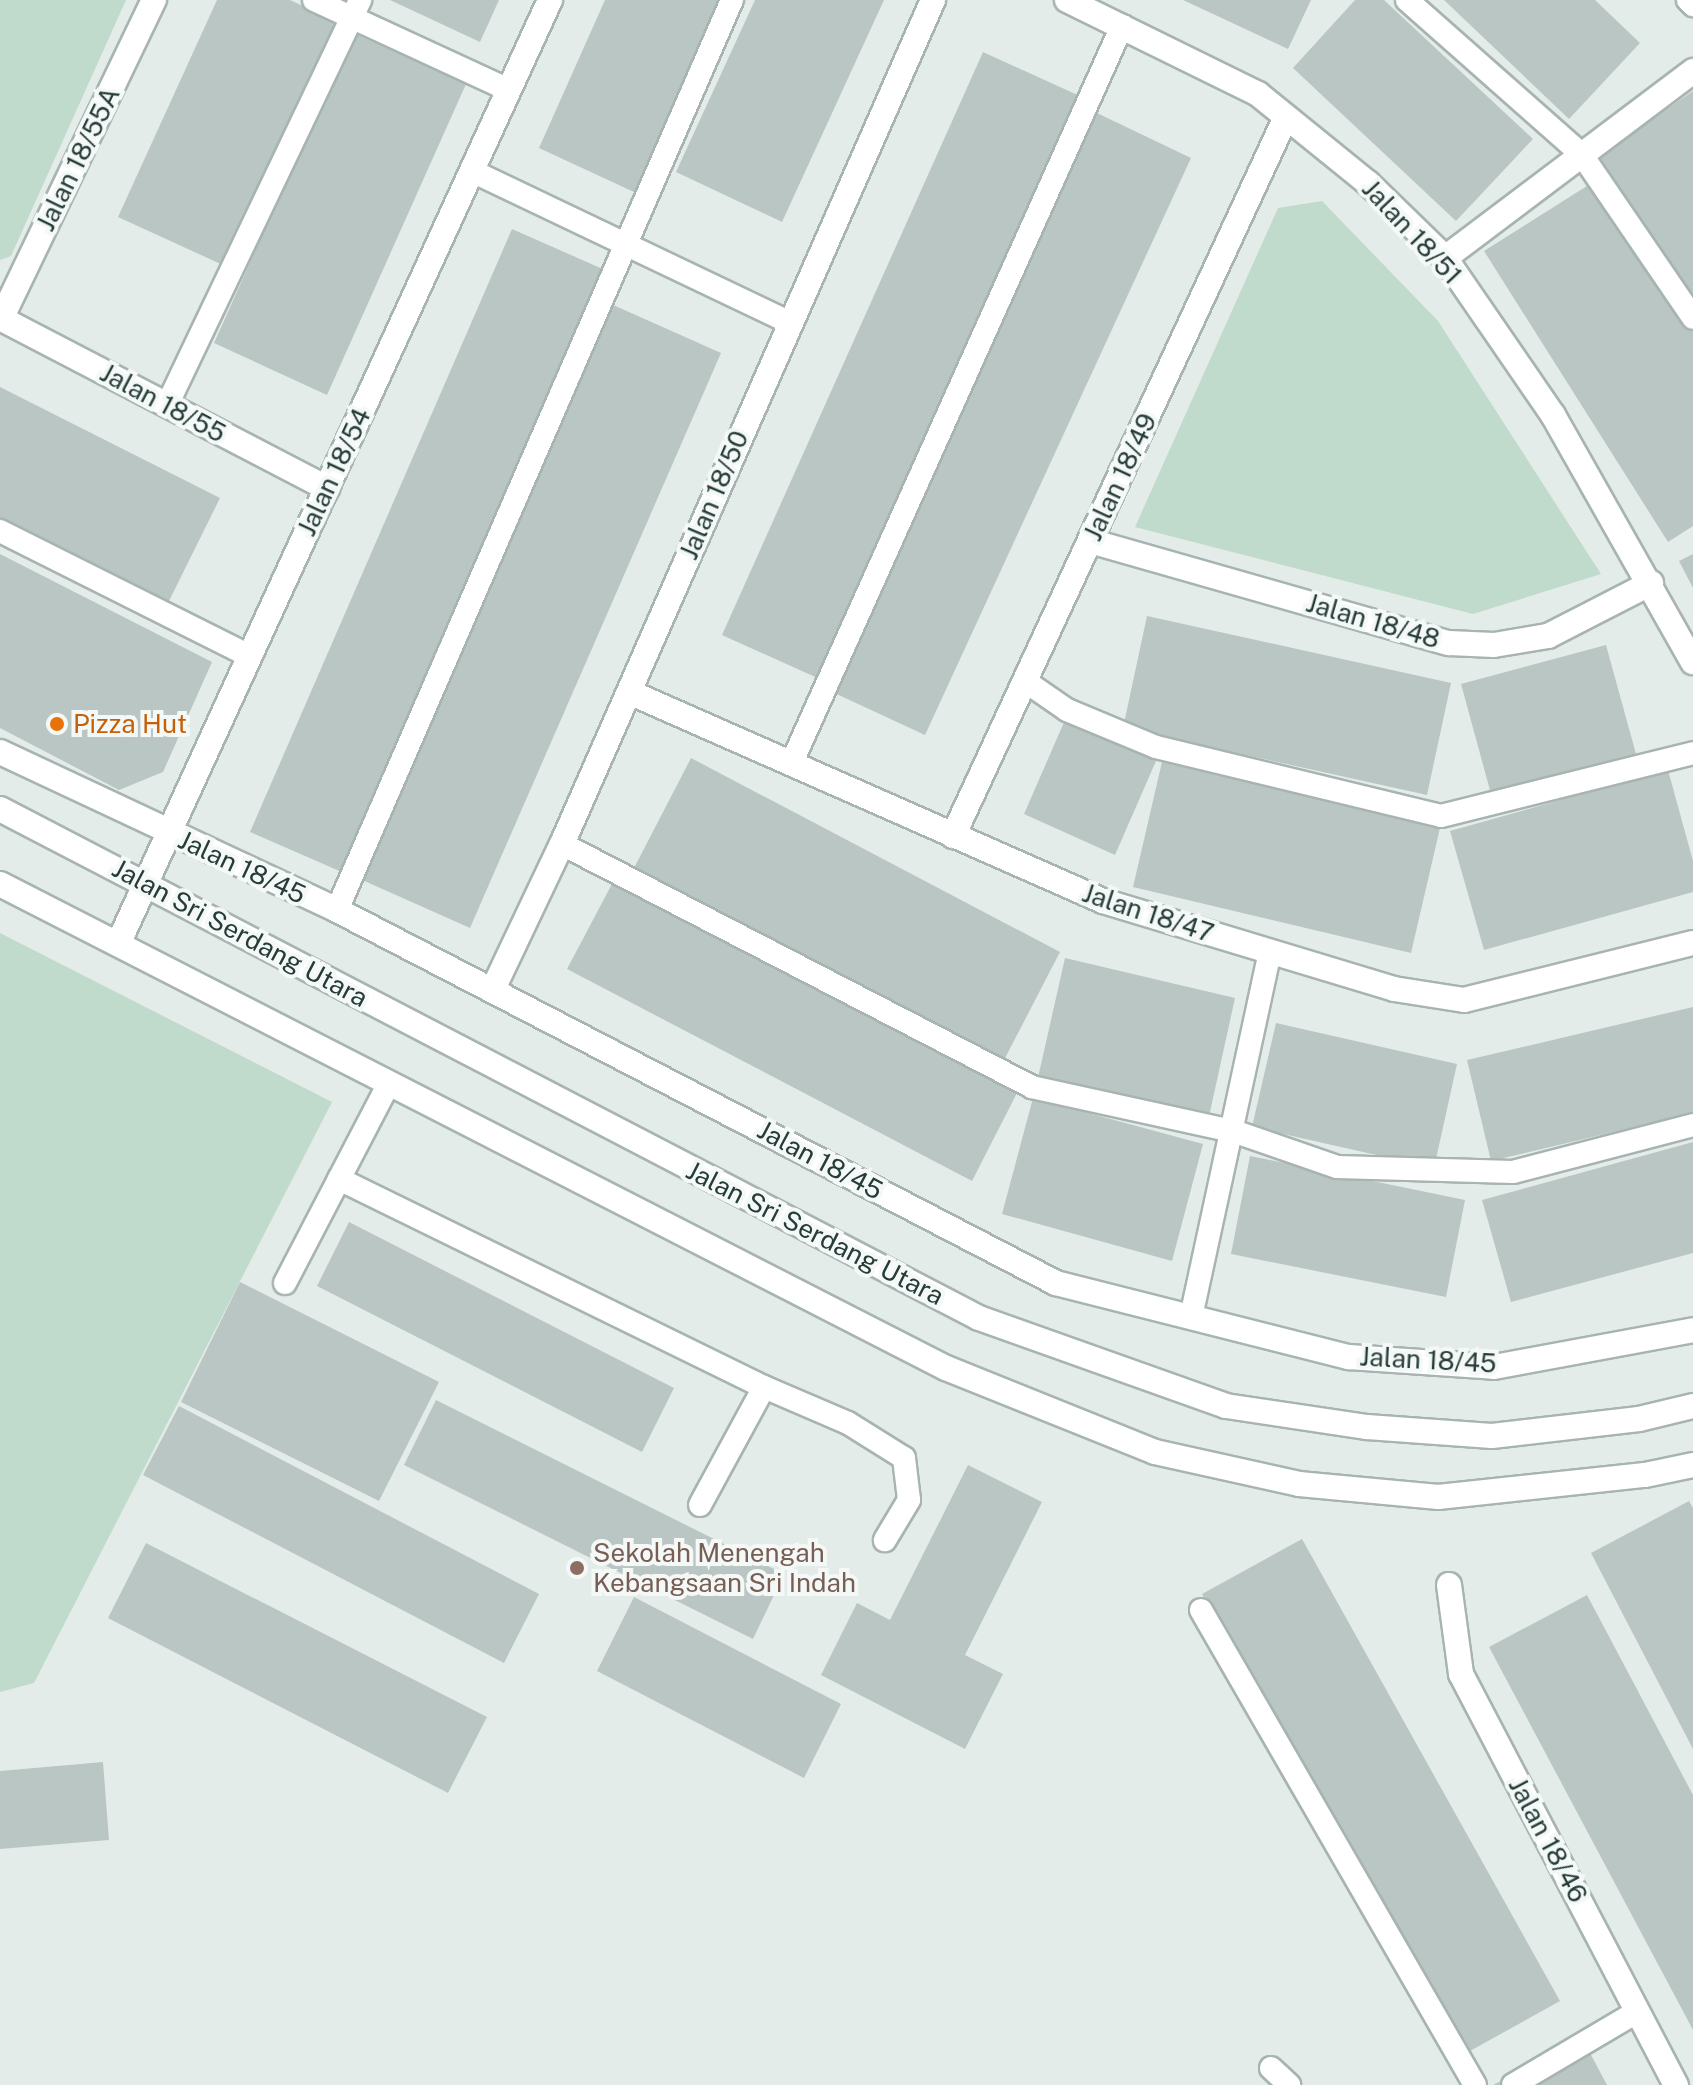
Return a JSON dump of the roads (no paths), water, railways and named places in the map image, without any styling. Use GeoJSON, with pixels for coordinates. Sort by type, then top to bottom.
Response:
{"type":"FeatureCollection","features":[{"type":"Feature","properties":{"kind":"street","name":"Jalan 18/55A"},"geometry":{"type":"LineString","coordinates":[[0,318],[154,0]]}},
{"type":"Feature","properties":{"kind":"street","name":"Jalan 18/54"},"geometry":{"type":"LineString","coordinates":[[118,944],[550,0]]}},
{"type":"Feature","properties":{"kind":"street","name":"Jalan 18/50"},"geometry":{"type":"LineString","coordinates":[[493,989],[562,844],[933,0]]}},
{"type":"Feature","properties":{"kind":"street","name":"Jalan 18/51"},"geometry":{"type":"LineString","coordinates":[[1067,0],[1258,94],[1368,183],[1445,258],[1553,415],[1651,583],[1693,662]]}},
{"type":"Feature","properties":{"kind":"street"},"geometry":{"type":"LineString","coordinates":[[1445,258],[1693,71]]}},
{"type":"Feature","properties":{"kind":"street","name":"Jalan 18/49"},"geometry":{"type":"LineString","coordinates":[[953,836],[1286,117]]}},
{"type":"Feature","properties":{"kind":"street","name":"Jalan 18/55"},"geometry":{"type":"LineString","coordinates":[[0,318],[327,488]]}},
{"type":"Feature","properties":{"kind":"street","name":"Jalan 18/48"},"geometry":{"type":"LineString","coordinates":[[1090,541],[1449,643],[1494,645],[1548,636],[1651,583]]}},
{"type":"Feature","properties":{"kind":"street","name":"Jalan 18/47"},"geometry":{"type":"LineString","coordinates":[[629,692],[1103,901],[1394,989],[1464,1000],[1693,943]]}},
{"type":"Feature","properties":{"kind":"street","name":"Jalan 18/45"},"geometry":{"type":"LineString","coordinates":[[0,752],[337,910],[1056,1283],[1349,1357],[1494,1367],[1693,1330]]}},
{"type":"Feature","properties":{"kind":"street","name":"Jalan Sri Serdang Utara"},"geometry":{"type":"LineString","coordinates":[[0,809],[146,882],[979,1318],[1226,1406],[1367,1427],[1492,1436],[1639,1419],[1693,1406]]}},
{"type":"Feature","properties":{"kind":"street"},"geometry":{"type":"LineString","coordinates":[[0,884],[946,1368],[1155,1452],[1299,1484],[1438,1497],[1645,1475],[1693,1465]]}},
{"type":"Feature","properties":{"kind":"street","name":"Jalan 18/46"},"geometry":{"type":"LineString","coordinates":[[1449,1585],[1461,1674],[1676,2085]]}},
{"type":"Feature","properties":{"kind":"lane"},"geometry":{"type":"LineString","coordinates":[[314,0],[356,9],[509,90]]}},
{"type":"Feature","properties":{"kind":"lane"},"geometry":{"type":"LineString","coordinates":[[337,910],[732,0]]}},
{"type":"Feature","properties":{"kind":"lane"},"geometry":{"type":"LineString","coordinates":[[1407,0],[1582,155],[1693,318]]}},
{"type":"Feature","properties":{"kind":"lane"},"geometry":{"type":"LineString","coordinates":[[167,405],[356,9]]}},
{"type":"Feature","properties":{"kind":"lane"},"geometry":{"type":"LineString","coordinates":[[792,762],[1122,26]]}},
{"type":"Feature","properties":{"kind":"lane"},"geometry":{"type":"LineString","coordinates":[[472,171],[789,322]]}},
{"type":"Feature","properties":{"kind":"lane"},"geometry":{"type":"LineString","coordinates":[[0,531],[250,656]]}},
{"type":"Feature","properties":{"kind":"lane"},"geometry":{"type":"LineString","coordinates":[[1025,681],[1067,710],[1156,747],[1441,816],[1693,753]]}},
{"type":"Feature","properties":{"kind":"lane"},"geometry":{"type":"LineString","coordinates":[[562,844],[1032,1087],[1231,1131],[1337,1167],[1513,1172],[1693,1125]]}},
{"type":"Feature","properties":{"kind":"lane"},"geometry":{"type":"LineString","coordinates":[[1191,1317],[1270,952]]}},
{"type":"Feature","properties":{"kind":"lane"},"geometry":{"type":"LineString","coordinates":[[285,1283],[389,1083]]}},
{"type":"Feature","properties":{"kind":"lane"},"geometry":{"type":"LineString","coordinates":[[339,1179],[764,1387],[848,1423],[904,1458],[909,1500],[885,1540]]}},
{"type":"Feature","properties":{"kind":"lane"},"geometry":{"type":"LineString","coordinates":[[700,1505],[764,1387]]}},
{"type":"Feature","properties":{"kind":"lane"},"geometry":{"type":"LineString","coordinates":[[1201,1610],[1475,2085]]}},
{"type":"Feature","properties":{"kind":"lane"},"geometry":{"type":"LineString","coordinates":[[1513,2085],[1638,2011]]}},
{"type":"Feature","properties":{"kind":"lane"},"geometry":{"type":"LineString","coordinates":[[1271,2068],[1289,2085]]}},
{"type":"Feature","properties":{"kind":"place","name":"Pizza Hut"},"geometry":{"type":"Point","coordinates":[57,724]}},
{"type":"Feature","properties":{"kind":"place","name":"Sekolah Menengah Kebangsaan Sri Indah"},"geometry":{"type":"Point","coordinates":[577,1568]}}]}
